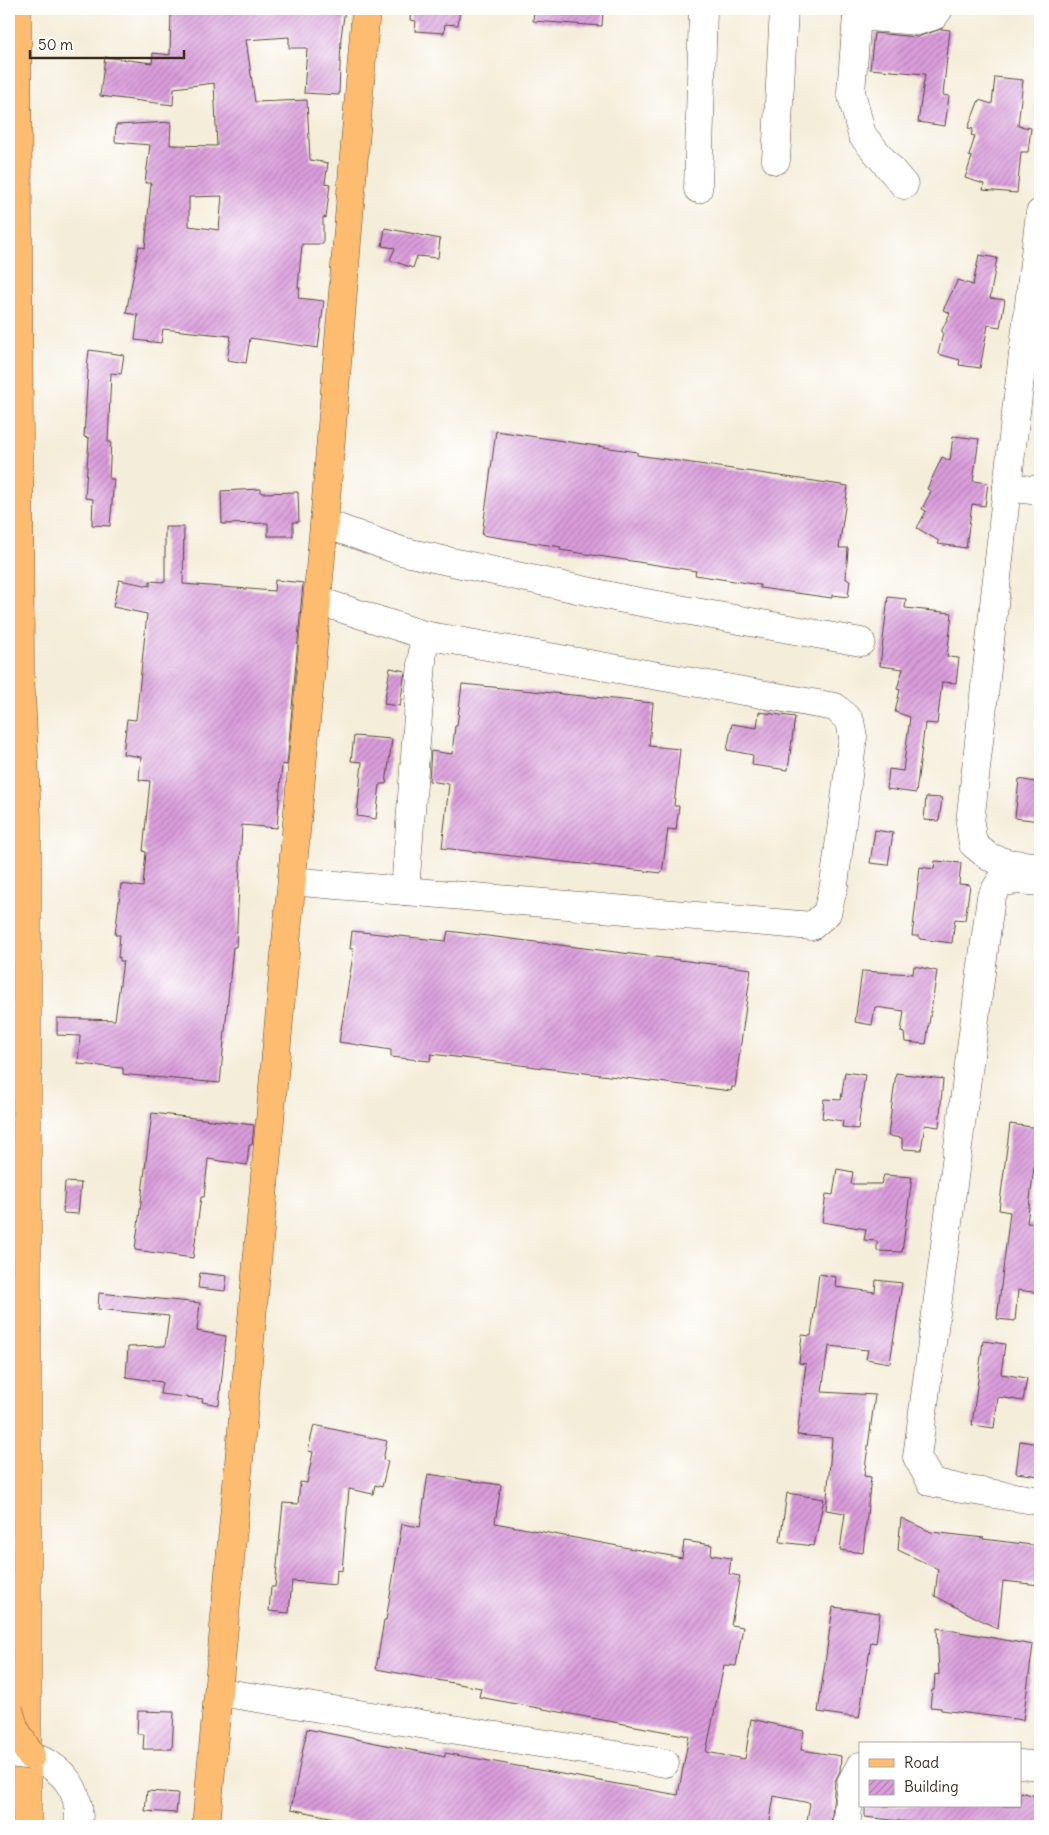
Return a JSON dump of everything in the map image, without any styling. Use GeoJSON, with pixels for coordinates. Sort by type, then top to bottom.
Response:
{"type":"FeatureCollection","features":[{"type":"Feature","properties":{"kind":"main road"},"geometry":{"type":"LineString","coordinates":[[17,9],[20,673],[27,816],[27,1826]]}},
{"type":"Feature","properties":{"kind":"main road"},"geometry":{"type":"LineString","coordinates":[[206,1826],[324,524],[366,9]]}},
{"type":"Feature","properties":{"kind":"main road"},"geometry":{"type":"LineString","coordinates":[[220,1826],[302,882],[335,527],[378,9]]}},
{"type":"Feature","properties":{"kind":"main road"},"geometry":{"type":"LineString","coordinates":[[9,1710],[16,1729],[20,1755]]}},
{"type":"Feature","properties":{"kind":"street"},"geometry":{"type":"LineString","coordinates":[[698,189],[703,9]]}},
{"type":"Feature","properties":{"kind":"street"},"geometry":{"type":"LineString","coordinates":[[776,160],[784,9]]}},
{"type":"Feature","properties":{"kind":"street"},"geometry":{"type":"LineString","coordinates":[[904,185],[862,135],[851,92],[857,12],[918,21],[934,16],[939,9]]}},
{"type":"Feature","properties":{"kind":"street"},"geometry":{"type":"LineString","coordinates":[[1040,214],[1007,487],[970,823],[972,844],[989,857],[1007,862],[1040,866]]}},
{"type":"Feature","properties":{"kind":"street"},"geometry":{"type":"LineString","coordinates":[[1007,487],[1040,491]]}},
{"type":"Feature","properties":{"kind":"street"},"geometry":{"type":"LineString","coordinates":[[335,527],[401,551],[624,599],[862,642]]}},
{"type":"Feature","properties":{"kind":"street"},"geometry":{"type":"LineString","coordinates":[[302,882],[812,926],[827,913],[834,885],[852,738],[850,721],[836,707],[424,635],[328,604]]}},
{"type":"Feature","properties":{"kind":"street"},"geometry":{"type":"LineString","coordinates":[[405,891],[424,635]]}},
{"type":"Feature","properties":{"kind":"street"},"geometry":{"type":"LineString","coordinates":[[1040,882],[1019,880],[1000,882],[991,897],[917,1458],[931,1482],[962,1489],[1040,1501]]}},
{"type":"Feature","properties":{"kind":"street"},"geometry":{"type":"LineString","coordinates":[[232,1694],[664,1763]]}},
{"type":"Feature","properties":{"kind":"street"},"geometry":{"type":"LineString","coordinates":[[20,1755],[50,1764],[62,1773],[76,1797],[80,1815],[78,1826]]}},
{"type":"Feature","properties":{"kind":"street"},"geometry":{"type":"LineString","coordinates":[[1022,1764],[1040,1766]]}},
{"type":"Feature","properties":{"kind":"street"},"geometry":{"type":"LineString","coordinates":[[846,1826],[851,1783],[859,1768]]}},
{"type":"Feature","properties":{"kind":"building"},"geometry":{"type":"Polygon","coordinates":[[[171,9],[345,9],[341,37],[339,95],[304,93],[307,48],[289,48],[289,37],[246,40],[255,102],[307,100],[310,160],[328,163],[325,183],[330,184],[326,218],[323,217],[323,244],[302,244],[298,288],[300,288],[298,298],[324,301],[318,348],[250,338],[246,363],[227,360],[231,336],[163,329],[161,343],[135,340],[138,315],[126,313],[139,246],[145,248],[151,183],[145,183],[150,145],[115,142],[116,125],[171,122],[170,145],[217,146],[214,83],[174,88],[173,105],[100,96],[105,57],[152,63],[153,53],[170,55],[171,9]],[[222,196],[189,197],[189,226],[219,230],[222,196]]]}},
{"type":"Feature","properties":{"kind":"building"},"geometry":{"type":"Polygon","coordinates":[[[411,9],[460,9],[458,25],[445,24],[444,33],[415,31],[416,21],[410,20],[411,9]]]}},
{"type":"Feature","properties":{"kind":"building"},"geometry":{"type":"Polygon","coordinates":[[[534,9],[603,10],[602,26],[533,21],[534,9]]]}},
{"type":"Feature","properties":{"kind":"building"},"geometry":{"type":"Polygon","coordinates":[[[941,29],[950,30],[943,95],[949,96],[945,126],[918,122],[925,74],[870,69],[874,33],[917,37],[941,29]]]}},
{"type":"Feature","properties":{"kind":"building"},"geometry":{"type":"Polygon","coordinates":[[[995,77],[1023,80],[1018,126],[1031,128],[1028,152],[1021,152],[1017,193],[983,190],[984,184],[965,178],[972,157],[969,156],[975,136],[971,135],[973,129],[968,128],[979,100],[992,104],[995,77]]]}},
{"type":"Feature","properties":{"kind":"building"},"geometry":{"type":"Polygon","coordinates":[[[385,228],[440,239],[438,258],[417,256],[413,268],[390,260],[395,248],[382,246],[385,228]]]}},
{"type":"Feature","properties":{"kind":"building"},"geometry":{"type":"Polygon","coordinates":[[[979,255],[997,258],[990,298],[1005,300],[1000,327],[988,325],[980,368],[959,365],[960,360],[938,354],[943,333],[941,332],[950,313],[943,310],[958,280],[973,285],[979,255]]]}},
{"type":"Feature","properties":{"kind":"building"},"geometry":{"type":"Polygon","coordinates":[[[89,350],[124,355],[121,374],[111,373],[108,442],[111,442],[109,479],[114,479],[110,526],[92,525],[93,499],[85,498],[89,438],[84,437],[89,350]]]}},
{"type":"Feature","properties":{"kind":"building"},"geometry":{"type":"Polygon","coordinates":[[[496,431],[637,452],[637,455],[848,486],[839,548],[848,548],[846,579],[850,580],[848,597],[832,595],[832,598],[760,588],[760,585],[695,575],[696,571],[560,550],[561,547],[482,535],[496,431]]]}},
{"type":"Feature","properties":{"kind":"building"},"geometry":{"type":"Polygon","coordinates":[[[953,436],[979,439],[973,481],[988,483],[985,506],[972,504],[966,548],[938,544],[939,541],[917,528],[926,511],[922,509],[931,491],[927,489],[942,457],[950,461],[953,436]]]}},
{"type":"Feature","properties":{"kind":"building"},"geometry":{"type":"Polygon","coordinates":[[[261,489],[261,493],[298,492],[299,522],[293,522],[293,536],[268,536],[268,523],[222,524],[221,491],[261,489]]]}},
{"type":"Feature","properties":{"kind":"building"},"geometry":{"type":"Polygon","coordinates":[[[165,527],[184,527],[183,584],[274,591],[275,580],[303,583],[287,765],[282,764],[277,828],[242,825],[236,947],[233,947],[220,1083],[130,1075],[123,1074],[123,1068],[78,1064],[80,1036],[57,1035],[57,1018],[115,1020],[123,961],[120,961],[120,957],[118,958],[120,935],[115,935],[121,884],[143,887],[146,852],[143,851],[150,781],[139,780],[141,757],[123,754],[127,719],[136,720],[147,614],[113,607],[119,580],[150,586],[150,581],[165,582],[165,527]]]}},
{"type":"Feature","properties":{"kind":"building"},"geometry":{"type":"Polygon","coordinates":[[[888,597],[906,599],[905,608],[952,613],[947,657],[959,658],[956,683],[942,682],[937,724],[925,723],[916,793],[887,789],[889,769],[903,771],[910,717],[895,712],[900,690],[897,689],[903,669],[880,666],[888,597]]]}},
{"type":"Feature","properties":{"kind":"building"},"geometry":{"type":"Polygon","coordinates":[[[390,668],[405,671],[400,706],[384,704],[390,668]]]}},
{"type":"Feature","properties":{"kind":"building"},"geometry":{"type":"Polygon","coordinates":[[[462,684],[653,703],[649,746],[680,749],[674,806],[679,806],[676,830],[668,829],[662,873],[442,848],[449,784],[429,781],[431,751],[452,754],[462,684]]]}},
{"type":"Feature","properties":{"kind":"building"},"geometry":{"type":"Polygon","coordinates":[[[759,712],[795,717],[788,770],[752,765],[753,755],[727,750],[732,724],[757,728],[759,712]]]}},
{"type":"Feature","properties":{"kind":"building"},"geometry":{"type":"Polygon","coordinates":[[[354,736],[392,739],[386,784],[380,784],[376,819],[357,816],[362,762],[351,761],[354,736]]]}},
{"type":"Feature","properties":{"kind":"building"},"geometry":{"type":"Polygon","coordinates":[[[1019,779],[1040,783],[1040,821],[1015,818],[1019,779]]]}},
{"type":"Feature","properties":{"kind":"building"},"geometry":{"type":"Polygon","coordinates":[[[926,797],[942,798],[939,821],[924,820],[926,797]]]}},
{"type":"Feature","properties":{"kind":"building"},"geometry":{"type":"Polygon","coordinates":[[[875,830],[893,833],[888,865],[870,863],[875,830]]]}},
{"type":"Feature","properties":{"kind":"building"},"geometry":{"type":"Polygon","coordinates":[[[935,861],[961,863],[959,884],[970,885],[965,920],[955,919],[952,943],[920,939],[920,936],[912,936],[920,867],[934,869],[935,861]]]}},
{"type":"Feature","properties":{"kind":"building"},"geometry":{"type":"Polygon","coordinates":[[[352,931],[446,941],[448,931],[751,969],[735,1087],[732,1087],[731,1091],[431,1054],[430,1061],[391,1057],[391,1050],[339,1042],[354,949],[350,949],[352,931]]]}},
{"type":"Feature","properties":{"kind":"building"},"geometry":{"type":"Polygon","coordinates":[[[914,966],[937,971],[926,1044],[905,1042],[904,1033],[901,1032],[904,1011],[875,1007],[872,1025],[855,1022],[862,971],[913,974],[914,966]]]}},
{"type":"Feature","properties":{"kind":"building"},"geometry":{"type":"Polygon","coordinates":[[[845,1072],[865,1075],[858,1129],[842,1127],[843,1121],[822,1118],[824,1099],[841,1100],[845,1072]]]}},
{"type":"Feature","properties":{"kind":"building"},"geometry":{"type":"Polygon","coordinates":[[[896,1073],[943,1079],[939,1127],[925,1125],[921,1150],[902,1149],[902,1138],[888,1136],[896,1073]]]}},
{"type":"Feature","properties":{"kind":"building"},"geometry":{"type":"Polygon","coordinates":[[[152,1113],[254,1125],[247,1165],[208,1159],[204,1197],[201,1197],[193,1258],[135,1250],[152,1113]]]}},
{"type":"Feature","properties":{"kind":"building"},"geometry":{"type":"Polygon","coordinates":[[[1010,1124],[1039,1128],[1027,1223],[1040,1224],[1040,1293],[1018,1290],[1015,1321],[997,1319],[1010,1212],[999,1210],[1010,1124]]]}},
{"type":"Feature","properties":{"kind":"building"},"geometry":{"type":"Polygon","coordinates":[[[837,1169],[853,1172],[851,1184],[881,1184],[884,1175],[912,1177],[902,1252],[877,1251],[877,1241],[864,1240],[866,1229],[822,1222],[826,1194],[833,1195],[837,1169]]]}},
{"type":"Feature","properties":{"kind":"building"},"geometry":{"type":"Polygon","coordinates":[[[65,1182],[81,1183],[78,1214],[63,1213],[65,1182]]]}},
{"type":"Feature","properties":{"kind":"building"},"geometry":{"type":"Polygon","coordinates":[[[200,1273],[227,1276],[225,1291],[198,1288],[200,1273]]]}},
{"type":"Feature","properties":{"kind":"building"},"geometry":{"type":"Polygon","coordinates":[[[819,1274],[836,1277],[835,1287],[875,1292],[876,1280],[902,1283],[890,1363],[866,1359],[868,1350],[829,1346],[827,1354],[822,1392],[875,1395],[864,1476],[871,1477],[863,1553],[840,1550],[845,1513],[826,1510],[832,1438],[797,1435],[806,1364],[799,1363],[802,1335],[811,1336],[819,1274]]]}},
{"type":"Feature","properties":{"kind":"building"},"geometry":{"type":"Polygon","coordinates":[[[99,1293],[200,1303],[197,1331],[226,1336],[219,1405],[202,1402],[203,1399],[160,1394],[162,1382],[126,1377],[128,1347],[165,1346],[169,1316],[98,1309],[99,1293]]]}},
{"type":"Feature","properties":{"kind":"building"},"geometry":{"type":"Polygon","coordinates":[[[983,1341],[1005,1344],[1001,1374],[1027,1378],[1023,1401],[998,1397],[994,1428],[972,1425],[983,1341]]]}},
{"type":"Feature","properties":{"kind":"building"},"geometry":{"type":"Polygon","coordinates":[[[314,1425],[387,1441],[383,1460],[388,1461],[382,1487],[375,1485],[373,1494],[349,1489],[342,1571],[337,1570],[336,1585],[292,1581],[289,1613],[269,1611],[271,1587],[275,1587],[283,1503],[298,1504],[300,1482],[307,1483],[313,1452],[308,1451],[314,1425]]]}},
{"type":"Feature","properties":{"kind":"building"},"geometry":{"type":"Polygon","coordinates":[[[1020,1441],[1040,1444],[1040,1476],[1016,1473],[1020,1441]]]}},
{"type":"Feature","properties":{"kind":"building"},"geometry":{"type":"Polygon","coordinates":[[[428,1474],[501,1485],[495,1523],[682,1558],[684,1541],[712,1545],[711,1555],[731,1558],[729,1574],[740,1576],[731,1625],[743,1627],[736,1666],[724,1665],[706,1752],[745,1759],[751,1719],[804,1731],[801,1750],[841,1756],[840,1771],[835,1781],[831,1826],[806,1826],[810,1803],[774,1796],[769,1826],[364,1826],[364,1824],[291,1809],[307,1729],[445,1757],[445,1753],[678,1795],[689,1736],[479,1697],[481,1688],[376,1669],[402,1524],[420,1527],[428,1474]]]}},
{"type":"Feature","properties":{"kind":"building"},"geometry":{"type":"Polygon","coordinates":[[[787,1493],[824,1499],[814,1546],[780,1542],[787,1493]]]}},
{"type":"Feature","properties":{"kind":"building"},"geometry":{"type":"Polygon","coordinates":[[[901,1518],[931,1532],[1040,1546],[1040,1585],[1003,1581],[998,1629],[935,1596],[938,1569],[898,1550],[901,1518]]]}},
{"type":"Feature","properties":{"kind":"building"},"geometry":{"type":"Polygon","coordinates":[[[833,1607],[880,1613],[876,1643],[871,1642],[859,1718],[818,1712],[833,1607]]]}},
{"type":"Feature","properties":{"kind":"building"},"geometry":{"type":"Polygon","coordinates":[[[937,1628],[1033,1645],[1023,1720],[930,1707],[935,1674],[939,1675],[937,1628]]]}},
{"type":"Feature","properties":{"kind":"building"},"geometry":{"type":"Polygon","coordinates":[[[138,1711],[174,1712],[172,1749],[143,1749],[144,1734],[137,1734],[138,1711]]]}},
{"type":"Feature","properties":{"kind":"building"},"geometry":{"type":"Polygon","coordinates":[[[147,1791],[178,1793],[176,1813],[145,1811],[147,1791]]]}},
{"type":"Feature","properties":{"kind":"building"},"geometry":{"type":"Polygon","coordinates":[[[1022,1792],[1040,1797],[1040,1826],[943,1826],[865,1817],[865,1808],[1022,1808],[1022,1792]]]}}]}
